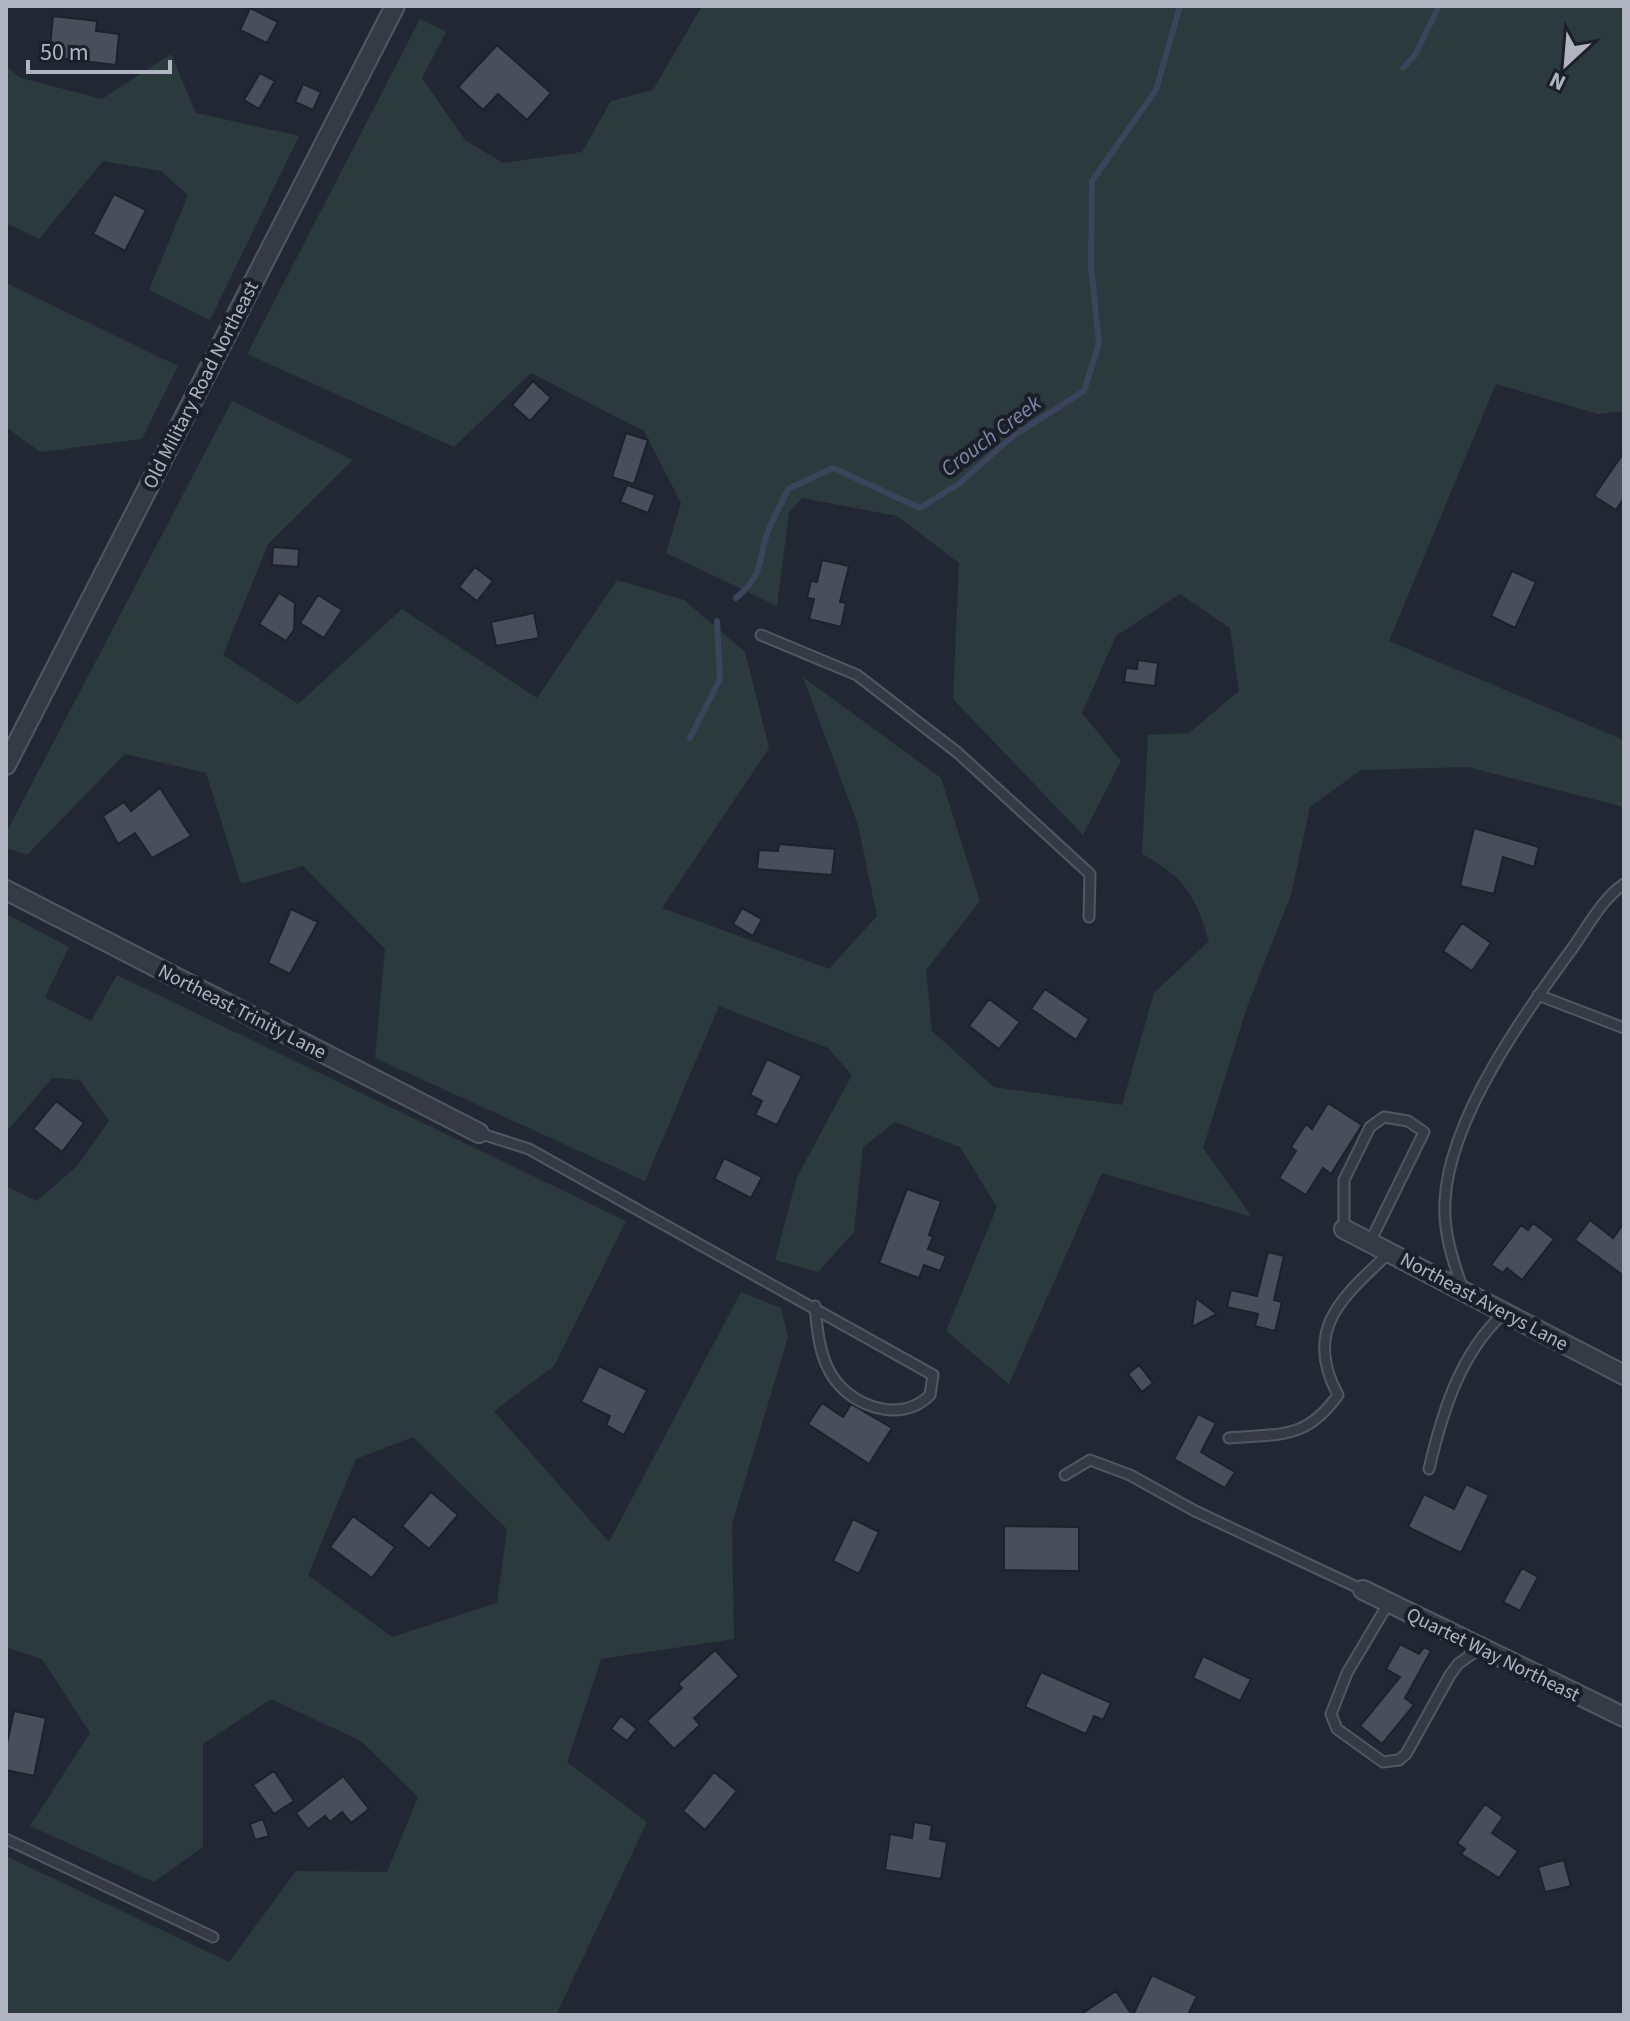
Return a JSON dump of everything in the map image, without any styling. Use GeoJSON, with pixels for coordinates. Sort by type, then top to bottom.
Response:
{"type":"FeatureCollection","features":[{"type":"Feature","properties":{"kind":"street","name":"Old Military Road Northeast"},"geometry":{"type":"LineString","coordinates":[[6,765],[395,6]]}},
{"type":"Feature","properties":{"kind":"street","name":"Northeast Trinity Lane"},"geometry":{"type":"LineString","coordinates":[[6,890],[479,1133]]}},
{"type":"Feature","properties":{"kind":"street","name":"Northeast Averys Lane"},"geometry":{"type":"LineString","coordinates":[[1344,1229],[1624,1375]]}},
{"type":"Feature","properties":{"kind":"street","name":"Quartet Way Northeast"},"geometry":{"type":"LineString","coordinates":[[1363,1590],[1624,1717]]}},
{"type":"Feature","properties":{"kind":"lane"},"geometry":{"type":"LineString","coordinates":[[761,635],[857,675],[958,753],[1090,874],[1089,917]]}},
{"type":"Feature","properties":{"kind":"lane"},"geometry":{"type":"LineString","coordinates":[[1464,1291],[1450,1252],[1446,1225],[1445,1199],[1455,1151],[1508,1039],[1594,918],[1624,884]]}},
{"type":"Feature","properties":{"kind":"lane"},"geometry":{"type":"LineString","coordinates":[[1538,995],[1624,1028]]}},
{"type":"Feature","properties":{"kind":"lane"},"geometry":{"type":"LineString","coordinates":[[1344,1229],[1344,1180],[1370,1127],[1384,1117],[1408,1121],[1424,1132],[1370,1242]]}},
{"type":"Feature","properties":{"kind":"lane"},"geometry":{"type":"LineString","coordinates":[[479,1133],[529,1149],[815,1306],[933,1375],[930,1395],[912,1409],[896,1411],[879,1409],[843,1388],[826,1365],[815,1306]]}},
{"type":"Feature","properties":{"kind":"lane"},"geometry":{"type":"LineString","coordinates":[[1229,1438],[1304,1431],[1324,1415],[1338,1395],[1324,1360],[1326,1324],[1348,1293],[1390,1252]]}},
{"type":"Feature","properties":{"kind":"lane"},"geometry":{"type":"LineString","coordinates":[[1429,1469],[1440,1423],[1463,1369],[1486,1329],[1504,1312]]}},
{"type":"Feature","properties":{"kind":"lane"},"geometry":{"type":"LineString","coordinates":[[1065,1475],[1090,1460],[1130,1475],[1221,1523],[1363,1590]]}},
{"type":"Feature","properties":{"kind":"lane"},"geometry":{"type":"LineString","coordinates":[[1388,1604],[1347,1673],[1331,1714],[1337,1729],[1383,1762],[1399,1760],[1406,1754],[1458,1664],[1482,1647]]}},
{"type":"Feature","properties":{"kind":"lane"},"geometry":{"type":"LineString","coordinates":[[6,1839],[213,1937]]}},
{"type":"Feature","properties":{"kind":"shaded area"},"geometry":{"type":"Polygon","coordinates":[[[702,6],[1624,6],[1624,411],[1598,414],[1496,384],[1389,641],[1624,740],[1624,807],[1468,767],[1361,770],[1310,807],[1291,895],[1248,1004],[1203,1148],[1252,1217],[1102,1173],[1009,1384],[946,1331],[997,1207],[960,1147],[895,1122],[863,1147],[854,1232],[818,1272],[775,1260],[797,1177],[852,1075],[828,1048],[719,1006],[645,1181],[375,1058],[385,949],[303,866],[241,884],[206,773],[125,754],[27,855],[6,848],[6,833],[232,401],[353,460],[268,544],[223,655],[298,704],[402,609],[537,698],[617,580],[684,600],[745,652],[769,748],[662,908],[829,969],[877,916],[858,825],[803,677],[941,778],[980,901],[926,970],[932,1031],[994,1087],[1122,1105],[1154,993],[1209,941],[1186,889],[1169,871],[1142,854],[1148,735],[1189,733],[1239,691],[1230,628],[1180,594],[1116,636],[1082,713],[1121,761],[1083,835],[953,699],[959,563],[897,516],[802,498],[789,512],[777,606],[666,553],[681,503],[644,431],[531,373],[454,447],[247,354],[420,19],[446,32],[422,78],[465,140],[503,163],[582,152],[611,101],[653,90],[702,6]]]}},
{"type":"Feature","properties":{"kind":"shaded area"},"geometry":{"type":"Polygon","coordinates":[[[171,54],[196,113],[299,136],[210,320],[149,290],[188,195],[161,171],[103,161],[39,239],[6,223],[6,66],[21,78],[102,99],[171,54]]]}},
{"type":"Feature","properties":{"kind":"shaded area"},"geometry":{"type":"Polygon","coordinates":[[[6,283],[178,366],[142,439],[40,452],[6,427],[6,283]]]}},
{"type":"Feature","properties":{"kind":"shaded area"},"geometry":{"type":"Polygon","coordinates":[[[6,914],[69,947],[45,997],[91,1021],[117,975],[626,1221],[554,1366],[494,1411],[609,1542],[741,1292],[781,1308],[788,1337],[732,1524],[734,1639],[601,1659],[567,1762],[647,1822],[556,2015],[6,2015],[6,1856],[229,1962],[296,1871],[387,1872],[418,1797],[361,1741],[271,1699],[203,1744],[203,1847],[154,1882],[30,1826],[90,1733],[42,1659],[6,1647],[6,1186],[37,1201],[77,1166],[109,1121],[80,1080],[52,1078],[9,1129],[6,1127],[6,914]],[[413,1437],[356,1459],[308,1575],[392,1637],[497,1603],[507,1529],[413,1437]]]}},
{"type":"Feature","properties":{"kind":"building"},"geometry":{"type":"Polygon","coordinates":[[[250,8],[278,22],[267,43],[240,30],[250,8]]]}},
{"type":"Feature","properties":{"kind":"building"},"geometry":{"type":"Polygon","coordinates":[[[53,16],[97,21],[96,31],[119,34],[116,65],[49,57],[53,16]]]}},
{"type":"Feature","properties":{"kind":"building"},"geometry":{"type":"Polygon","coordinates":[[[497,45],[551,93],[527,120],[498,94],[483,110],[458,87],[497,45]]]}},
{"type":"Feature","properties":{"kind":"building"},"geometry":{"type":"Polygon","coordinates":[[[260,73],[275,81],[259,109],[244,100],[260,73]]]}},
{"type":"Feature","properties":{"kind":"building"},"geometry":{"type":"Polygon","coordinates":[[[303,84],[321,92],[313,110],[295,102],[303,84]]]}},
{"type":"Feature","properties":{"kind":"building"},"geometry":{"type":"Polygon","coordinates":[[[114,194],[146,210],[125,251],[93,234],[114,194]]]}},
{"type":"Feature","properties":{"kind":"building"},"geometry":{"type":"Polygon","coordinates":[[[533,381],[551,398],[530,421],[512,405],[533,381]]]}},
{"type":"Feature","properties":{"kind":"building"},"geometry":{"type":"Polygon","coordinates":[[[626,433],[648,440],[634,484],[612,477],[626,433]]]}},
{"type":"Feature","properties":{"kind":"building"},"geometry":{"type":"Polygon","coordinates":[[[1624,452],[1624,498],[1616,510],[1594,496],[1624,452]]]}},
{"type":"Feature","properties":{"kind":"building"},"geometry":{"type":"Polygon","coordinates":[[[627,485],[655,495],[648,513],[620,502],[627,485]]]}},
{"type":"Feature","properties":{"kind":"building"},"geometry":{"type":"Polygon","coordinates":[[[273,547],[299,549],[298,567],[272,565],[273,547]]]}},
{"type":"Feature","properties":{"kind":"building"},"geometry":{"type":"Polygon","coordinates":[[[822,560],[849,566],[840,602],[846,603],[841,627],[809,619],[814,599],[807,598],[811,581],[817,582],[822,560]]]}},
{"type":"Feature","properties":{"kind":"building"},"geometry":{"type":"Polygon","coordinates":[[[475,567],[493,581],[477,601],[459,587],[475,567]]]}},
{"type":"Feature","properties":{"kind":"building"},"geometry":{"type":"Polygon","coordinates":[[[1512,571],[1536,582],[1515,628],[1491,616],[1512,571]]]}},
{"type":"Feature","properties":{"kind":"building"},"geometry":{"type":"Polygon","coordinates":[[[279,593],[295,603],[294,630],[286,641],[259,624],[279,593]]]}},
{"type":"Feature","properties":{"kind":"building"},"geometry":{"type":"Polygon","coordinates":[[[318,595],[342,610],[324,638],[300,623],[318,595]]]}},
{"type":"Feature","properties":{"kind":"building"},"geometry":{"type":"Polygon","coordinates":[[[534,613],[539,638],[496,646],[491,622],[534,613]]]}},
{"type":"Feature","properties":{"kind":"building"},"geometry":{"type":"Polygon","coordinates":[[[1138,660],[1158,663],[1155,686],[1124,682],[1126,668],[1137,669],[1138,660]]]}},
{"type":"Feature","properties":{"kind":"building"},"geometry":{"type":"Polygon","coordinates":[[[160,788],[191,836],[152,858],[135,833],[118,844],[103,816],[124,802],[131,811],[160,788]]]}},
{"type":"Feature","properties":{"kind":"building"},"geometry":{"type":"Polygon","coordinates":[[[1474,828],[1539,847],[1534,867],[1503,857],[1494,894],[1460,886],[1474,828]]]}},
{"type":"Feature","properties":{"kind":"building"},"geometry":{"type":"Polygon","coordinates":[[[779,844],[835,849],[832,875],[757,869],[759,850],[778,851],[779,844]]]}},
{"type":"Feature","properties":{"kind":"building"},"geometry":{"type":"Polygon","coordinates":[[[742,908],[762,919],[753,936],[733,924],[742,908]]]}},
{"type":"Feature","properties":{"kind":"building"},"geometry":{"type":"Polygon","coordinates":[[[291,909],[318,922],[290,974],[268,963],[291,909]]]}},
{"type":"Feature","properties":{"kind":"building"},"geometry":{"type":"Polygon","coordinates":[[[1462,923],[1491,943],[1472,971],[1443,951],[1462,923]]]}},
{"type":"Feature","properties":{"kind":"building"},"geometry":{"type":"Polygon","coordinates":[[[1045,989],[1089,1019],[1076,1040],[1031,1009],[1045,989]]]}},
{"type":"Feature","properties":{"kind":"building"},"geometry":{"type":"Polygon","coordinates":[[[989,999],[1020,1022],[999,1049],[969,1026],[989,999]]]}},
{"type":"Feature","properties":{"kind":"building"},"geometry":{"type":"Polygon","coordinates":[[[767,1059],[802,1076],[777,1125],[755,1115],[762,1101],[750,1095],[767,1059]]]}},
{"type":"Feature","properties":{"kind":"building"},"geometry":{"type":"Polygon","coordinates":[[[56,1101],[84,1123],[62,1152],[33,1129],[56,1101]]]}},
{"type":"Feature","properties":{"kind":"building"},"geometry":{"type":"Polygon","coordinates":[[[1328,1103],[1362,1125],[1331,1174],[1323,1168],[1306,1195],[1279,1178],[1296,1151],[1291,1147],[1306,1124],[1312,1129],[1328,1103]]]}},
{"type":"Feature","properties":{"kind":"building"},"geometry":{"type":"Polygon","coordinates":[[[724,1158],[762,1177],[751,1198],[714,1179],[724,1158]]]}},
{"type":"Feature","properties":{"kind":"building"},"geometry":{"type":"Polygon","coordinates":[[[907,1189],[941,1201],[929,1235],[933,1237],[928,1249],[946,1256],[940,1271],[924,1265],[919,1278],[879,1263],[907,1189]]]}},
{"type":"Feature","properties":{"kind":"building"},"geometry":{"type":"Polygon","coordinates":[[[1590,1220],[1613,1238],[1624,1223],[1624,1276],[1575,1240],[1590,1220]]]}},
{"type":"Feature","properties":{"kind":"building"},"geometry":{"type":"Polygon","coordinates":[[[1533,1223],[1554,1239],[1522,1280],[1507,1268],[1503,1273],[1491,1265],[1521,1225],[1528,1230],[1533,1223]]]}},
{"type":"Feature","properties":{"kind":"building"},"geometry":{"type":"Polygon","coordinates":[[[1268,1252],[1284,1256],[1274,1300],[1282,1302],[1275,1331],[1255,1326],[1258,1314],[1227,1307],[1231,1290],[1257,1296],[1268,1252]]]}},
{"type":"Feature","properties":{"kind":"building"},"geometry":{"type":"Polygon","coordinates":[[[1196,1298],[1217,1314],[1192,1327],[1196,1298]]]}},
{"type":"Feature","properties":{"kind":"building"},"geometry":{"type":"Polygon","coordinates":[[[1139,1365],[1153,1383],[1142,1392],[1128,1374],[1139,1365]]]}},
{"type":"Feature","properties":{"kind":"building"},"geometry":{"type":"Polygon","coordinates":[[[599,1366],[647,1390],[624,1435],[606,1425],[610,1416],[581,1402],[599,1366]]]}},
{"type":"Feature","properties":{"kind":"building"},"geometry":{"type":"Polygon","coordinates":[[[822,1403],[843,1417],[851,1404],[892,1428],[869,1464],[808,1424],[822,1403]]]}},
{"type":"Feature","properties":{"kind":"building"},"geometry":{"type":"Polygon","coordinates":[[[1198,1414],[1216,1423],[1201,1452],[1235,1472],[1225,1488],[1174,1459],[1198,1414]]]}},
{"type":"Feature","properties":{"kind":"building"},"geometry":{"type":"Polygon","coordinates":[[[1466,1484],[1489,1495],[1461,1553],[1408,1527],[1424,1494],[1454,1509],[1466,1484]]]}},
{"type":"Feature","properties":{"kind":"building"},"geometry":{"type":"Polygon","coordinates":[[[431,1492],[458,1515],[429,1549],[402,1526],[431,1492]]]}},
{"type":"Feature","properties":{"kind":"building"},"geometry":{"type":"Polygon","coordinates":[[[353,1516],[395,1547],[372,1578],[330,1547],[353,1516]]]}},
{"type":"Feature","properties":{"kind":"building"},"geometry":{"type":"Polygon","coordinates":[[[853,1519],[879,1532],[859,1574],[833,1561],[853,1519]]]}},
{"type":"Feature","properties":{"kind":"building"},"geometry":{"type":"Polygon","coordinates":[[[1004,1526],[1079,1527],[1079,1571],[1004,1570],[1004,1526]]]}},
{"type":"Feature","properties":{"kind":"building"},"geometry":{"type":"Polygon","coordinates":[[[1522,1568],[1538,1577],[1520,1611],[1503,1602],[1522,1568]]]}},
{"type":"Feature","properties":{"kind":"building"},"geometry":{"type":"Polygon","coordinates":[[[1400,1644],[1419,1654],[1424,1647],[1431,1651],[1405,1698],[1414,1705],[1382,1744],[1360,1726],[1400,1677],[1386,1669],[1400,1644]]]}},
{"type":"Feature","properties":{"kind":"building"},"geometry":{"type":"Polygon","coordinates":[[[715,1650],[739,1676],[694,1718],[700,1725],[674,1749],[647,1721],[682,1688],[678,1684],[715,1650]]]}},
{"type":"Feature","properties":{"kind":"building"},"geometry":{"type":"Polygon","coordinates":[[[1203,1656],[1251,1679],[1240,1701],[1193,1678],[1203,1656]]]}},
{"type":"Feature","properties":{"kind":"building"},"geometry":{"type":"Polygon","coordinates":[[[1041,1672],[1111,1703],[1103,1720],[1094,1716],[1086,1734],[1025,1707],[1041,1672]]]}},
{"type":"Feature","properties":{"kind":"building"},"geometry":{"type":"Polygon","coordinates":[[[14,1711],[46,1718],[34,1776],[6,1770],[6,1748],[14,1711]]]}},
{"type":"Feature","properties":{"kind":"building"},"geometry":{"type":"Polygon","coordinates":[[[621,1716],[637,1729],[627,1741],[611,1729],[621,1716]]]}},
{"type":"Feature","properties":{"kind":"building"},"geometry":{"type":"Polygon","coordinates":[[[274,1771],[294,1801],[274,1814],[253,1785],[274,1771]]]}},
{"type":"Feature","properties":{"kind":"building"},"geometry":{"type":"Polygon","coordinates":[[[714,1772],[737,1791],[705,1830],[683,1811],[714,1772]]]}},
{"type":"Feature","properties":{"kind":"building"},"geometry":{"type":"Polygon","coordinates":[[[343,1776],[369,1809],[351,1823],[342,1812],[330,1822],[325,1816],[308,1829],[296,1813],[343,1776]]]}},
{"type":"Feature","properties":{"kind":"building"},"geometry":{"type":"Polygon","coordinates":[[[1485,1804],[1503,1817],[1492,1833],[1518,1851],[1499,1878],[1461,1854],[1465,1849],[1457,1843],[1485,1804]]]}},
{"type":"Feature","properties":{"kind":"building"},"geometry":{"type":"Polygon","coordinates":[[[263,1819],[269,1836],[255,1840],[250,1824],[263,1819]]]}},
{"type":"Feature","properties":{"kind":"building"},"geometry":{"type":"Polygon","coordinates":[[[914,1822],[932,1825],[930,1839],[947,1842],[941,1879],[885,1870],[890,1834],[912,1838],[914,1822]]]}},
{"type":"Feature","properties":{"kind":"building"},"geometry":{"type":"Polygon","coordinates":[[[1564,1860],[1571,1886],[1545,1892],[1538,1867],[1564,1860]]]}},
{"type":"Feature","properties":{"kind":"building"},"geometry":{"type":"Polygon","coordinates":[[[1152,1975],[1197,1996],[1188,2015],[1133,2015],[1152,1975]]]}},
{"type":"Feature","properties":{"kind":"building"},"geometry":{"type":"Polygon","coordinates":[[[1116,1991],[1132,2015],[1080,2015],[1116,1991]]]}},
{"type":"Feature","properties":{"kind":"waterway","name":"Crouch Creek"},"geometry":{"type":"LineString","coordinates":[[736,598],[755,577],[768,531],[788,489],[833,468],[920,508],[960,483],[1013,436],[1084,391],[1099,343],[1091,267],[1092,181],[1156,90],[1180,6]]}},
{"type":"Feature","properties":{"kind":"waterway"},"geometry":{"type":"LineString","coordinates":[[1403,68],[1415,55],[1439,6]]}},
{"type":"Feature","properties":{"kind":"waterway","name":"Crouch Creek"},"geometry":{"type":"LineString","coordinates":[[690,738],[720,679],[717,621]]}}]}
